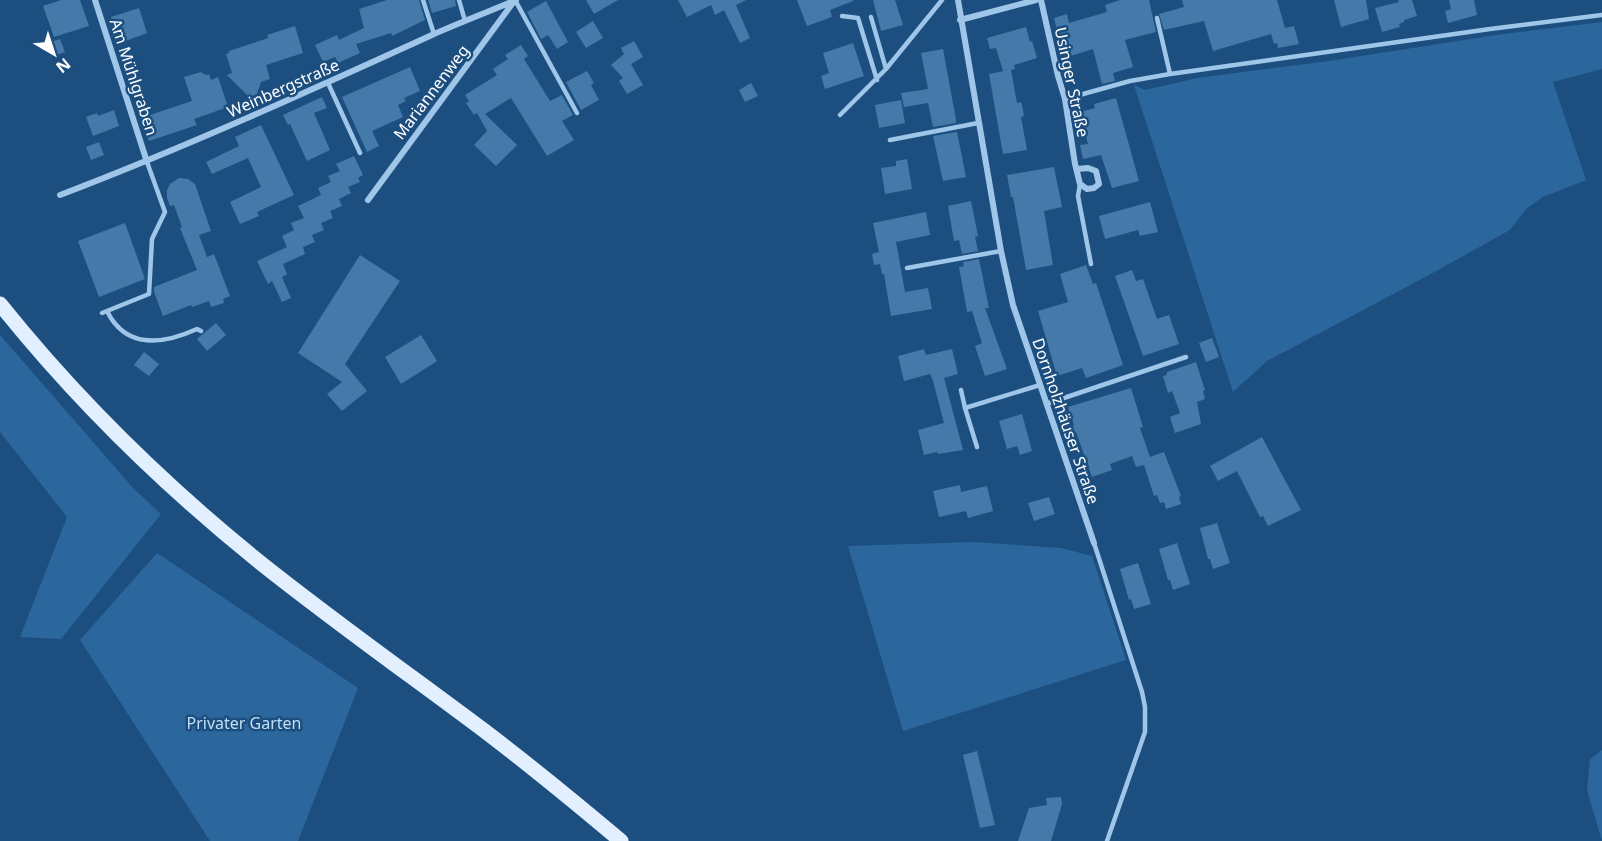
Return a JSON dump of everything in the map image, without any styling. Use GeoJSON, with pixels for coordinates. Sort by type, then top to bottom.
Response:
{"type":"FeatureCollection","features":[{"type":"Feature","properties":{"kind":"main road"},"geometry":{"type":"LineString","coordinates":[[0,304],[33,346],[76,394],[133,451],[190,503],[265,567],[489,734],[621,841]]}},
{"type":"Feature","properties":{"kind":"street","name":"Am Mühlgraben"},"geometry":{"type":"LineString","coordinates":[[95,0],[147,162]]}},
{"type":"Feature","properties":{"kind":"street","name":"Weinbergstraße"},"geometry":{"type":"LineString","coordinates":[[60,195],[147,162],[515,0]]}},
{"type":"Feature","properties":{"kind":"street","name":"Mariannenweg"},"geometry":{"type":"LineString","coordinates":[[368,200],[515,0]]}},
{"type":"Feature","properties":{"kind":"street","name":"Dornholzhäuser Straße"},"geometry":{"type":"LineString","coordinates":[[958,0],[1012,305],[1094,543]]}},
{"type":"Feature","properties":{"kind":"street"},"geometry":{"type":"LineString","coordinates":[[960,20],[1036,0]]}},
{"type":"Feature","properties":{"kind":"street","name":"Usinger Straße"},"geometry":{"type":"LineString","coordinates":[[1041,0],[1065,99],[1080,184]]}},
{"type":"Feature","properties":{"kind":"street"},"geometry":{"type":"LineString","coordinates":[[1077,169],[1092,168],[1099,177],[1099,184],[1094,188],[1087,189],[1080,184]]}},
{"type":"Feature","properties":{"kind":"lane"},"geometry":{"type":"LineString","coordinates":[[423,0],[434,34]]}},
{"type":"Feature","properties":{"kind":"lane"},"geometry":{"type":"LineString","coordinates":[[459,0],[465,21]]}},
{"type":"Feature","properties":{"kind":"lane"},"geometry":{"type":"LineString","coordinates":[[515,0],[577,113]]}},
{"type":"Feature","properties":{"kind":"lane"},"geometry":{"type":"LineString","coordinates":[[840,115],[877,80],[942,0]]}},
{"type":"Feature","properties":{"kind":"lane"},"geometry":{"type":"LineString","coordinates":[[1065,99],[1130,81],[1170,74],[1602,15]]}},
{"type":"Feature","properties":{"kind":"lane"},"geometry":{"type":"LineString","coordinates":[[842,16],[858,18],[877,80]]}},
{"type":"Feature","properties":{"kind":"lane"},"geometry":{"type":"LineString","coordinates":[[871,17],[886,69]]}},
{"type":"Feature","properties":{"kind":"lane"},"geometry":{"type":"LineString","coordinates":[[1157,18],[1170,74]]}},
{"type":"Feature","properties":{"kind":"lane"},"geometry":{"type":"LineString","coordinates":[[328,83],[360,153]]}},
{"type":"Feature","properties":{"kind":"lane"},"geometry":{"type":"LineString","coordinates":[[890,140],[978,123]]}},
{"type":"Feature","properties":{"kind":"lane"},"geometry":{"type":"LineString","coordinates":[[147,162],[165,212],[152,239],[149,294],[105,312],[119,328],[144,341],[168,341],[197,329],[201,331]]}},
{"type":"Feature","properties":{"kind":"lane","name":"Usinger Straße"},"geometry":{"type":"LineString","coordinates":[[1080,184],[1078,196],[1090,264]]}},
{"type":"Feature","properties":{"kind":"lane"},"geometry":{"type":"LineString","coordinates":[[907,268],[1001,251]]}},
{"type":"Feature","properties":{"kind":"lane"},"geometry":{"type":"LineString","coordinates":[[1046,404],[1186,357]]}},
{"type":"Feature","properties":{"kind":"lane"},"geometry":{"type":"LineString","coordinates":[[965,408],[1040,385]]}},
{"type":"Feature","properties":{"kind":"lane"},"geometry":{"type":"LineString","coordinates":[[961,390],[977,447]]}},
{"type":"Feature","properties":{"kind":"lane","name":"Dornholzhäuser Straße"},"geometry":{"type":"LineString","coordinates":[[1094,543],[1142,692],[1146,717],[1144,732],[1107,841]]}},
{"type":"Feature","properties":{"kind":"green space"},"geometry":{"type":"Polygon","coordinates":[[[1602,22],[1602,69],[1553,82],[1586,180],[1543,197],[1526,209],[1510,230],[1267,361],[1233,392],[1134,85],[1145,90],[1197,78],[1602,22]]]}},
{"type":"Feature","properties":{"kind":"green space"},"geometry":{"type":"Polygon","coordinates":[[[0,335],[134,489],[161,514],[61,639],[20,637],[67,517],[0,432],[0,335]]]}},
{"type":"Feature","properties":{"kind":"green space"},"geometry":{"type":"Polygon","coordinates":[[[974,542],[1061,548],[1092,556],[1126,660],[903,731],[848,546],[974,542]]]}},
{"type":"Feature","properties":{"kind":"green space","name":"Privater Garten"},"geometry":{"type":"Polygon","coordinates":[[[157,553],[358,688],[298,841],[210,841],[80,640],[157,553]]]}},
{"type":"Feature","properties":{"kind":"green space"},"geometry":{"type":"Polygon","coordinates":[[[1602,750],[1602,841],[1587,790],[1590,759],[1602,750]]]}},
{"type":"Feature","properties":{"kind":"building"},"geometry":{"type":"Polygon","coordinates":[[[61,0],[80,0],[89,26],[54,37],[43,6],[61,0]]]}},
{"type":"Feature","properties":{"kind":"building"},"geometry":{"type":"Polygon","coordinates":[[[387,0],[419,0],[425,20],[392,36],[391,33],[356,44],[360,53],[338,63],[335,57],[323,62],[315,45],[337,35],[339,40],[364,28],[359,9],[387,0]]]}},
{"type":"Feature","properties":{"kind":"building"},"geometry":{"type":"Polygon","coordinates":[[[428,0],[455,0],[456,6],[432,13],[428,0]]]}},
{"type":"Feature","properties":{"kind":"building"},"geometry":{"type":"Polygon","coordinates":[[[586,0],[618,0],[594,14],[586,0]]]}},
{"type":"Feature","properties":{"kind":"building"},"geometry":{"type":"Polygon","coordinates":[[[678,0],[746,0],[736,5],[750,38],[740,43],[724,10],[715,15],[711,5],[687,17],[678,0]]]}},
{"type":"Feature","properties":{"kind":"building"},"geometry":{"type":"Polygon","coordinates":[[[797,0],[853,1],[830,10],[832,17],[807,26],[797,0]]]}},
{"type":"Feature","properties":{"kind":"building"},"geometry":{"type":"Polygon","coordinates":[[[873,0],[895,0],[903,25],[881,31],[873,0]]]}},
{"type":"Feature","properties":{"kind":"building"},"geometry":{"type":"Polygon","coordinates":[[[1120,0],[1149,0],[1156,32],[1125,40],[1133,67],[1113,73],[1115,81],[1102,84],[1093,49],[1064,58],[1054,18],[1067,14],[1069,23],[1107,12],[1105,5],[1120,0]]]}},
{"type":"Feature","properties":{"kind":"building"},"geometry":{"type":"Polygon","coordinates":[[[1182,0],[1277,0],[1285,28],[1294,26],[1299,44],[1278,48],[1271,34],[1213,51],[1204,21],[1164,30],[1159,14],[1184,7],[1182,0]]]}},
{"type":"Feature","properties":{"kind":"building"},"geometry":{"type":"Polygon","coordinates":[[[1334,0],[1366,0],[1369,19],[1341,27],[1334,0]]]}},
{"type":"Feature","properties":{"kind":"building"},"geometry":{"type":"Polygon","coordinates":[[[1398,0],[1412,0],[1417,16],[1404,20],[1399,24],[1400,27],[1382,32],[1375,8],[1399,2],[1398,0]]]}},
{"type":"Feature","properties":{"kind":"building"},"geometry":{"type":"Polygon","coordinates":[[[1449,0],[1474,0],[1477,15],[1448,23],[1445,11],[1451,9],[1449,0]]]}},
{"type":"Feature","properties":{"kind":"building"},"geometry":{"type":"Polygon","coordinates":[[[546,1],[568,42],[557,49],[548,35],[541,39],[527,12],[546,1]]]}},
{"type":"Feature","properties":{"kind":"building"},"geometry":{"type":"Polygon","coordinates":[[[139,8],[147,33],[120,43],[111,17],[139,8]]]}},
{"type":"Feature","properties":{"kind":"building"},"geometry":{"type":"Polygon","coordinates":[[[593,21],[603,38],[586,48],[576,32],[593,21]]]}},
{"type":"Feature","properties":{"kind":"building"},"geometry":{"type":"Polygon","coordinates":[[[295,26],[303,53],[266,65],[270,79],[261,82],[257,94],[249,97],[227,75],[232,73],[226,54],[268,38],[267,35],[295,26]]]}},
{"type":"Feature","properties":{"kind":"building"},"geometry":{"type":"Polygon","coordinates":[[[1026,27],[1037,58],[1014,65],[1015,69],[1011,70],[1017,103],[1021,102],[1023,109],[1024,116],[1021,117],[1027,150],[1003,154],[989,74],[1009,70],[1003,71],[996,48],[990,49],[987,38],[1026,27]]]}},
{"type":"Feature","properties":{"kind":"building"},"geometry":{"type":"Polygon","coordinates":[[[60,39],[65,52],[50,57],[45,44],[60,39]]]}},
{"type":"Feature","properties":{"kind":"building"},"geometry":{"type":"Polygon","coordinates":[[[634,41],[643,57],[631,64],[643,85],[627,94],[619,81],[623,78],[611,65],[624,54],[621,48],[634,41]]]}},
{"type":"Feature","properties":{"kind":"building"},"geometry":{"type":"Polygon","coordinates":[[[853,43],[864,76],[825,89],[821,76],[829,73],[823,53],[853,43]]]}},
{"type":"Feature","properties":{"kind":"building"},"geometry":{"type":"Polygon","coordinates":[[[521,45],[528,56],[524,59],[550,101],[562,95],[573,115],[562,121],[574,140],[547,156],[511,98],[485,114],[517,145],[496,166],[474,145],[487,131],[477,113],[474,115],[466,103],[469,101],[465,95],[497,75],[493,69],[508,59],[505,55],[521,45]]]}},
{"type":"Feature","properties":{"kind":"building"},"geometry":{"type":"Polygon","coordinates":[[[943,49],[956,123],[933,127],[928,103],[904,107],[901,93],[928,89],[921,53],[943,49]]]}},
{"type":"Feature","properties":{"kind":"building"},"geometry":{"type":"Polygon","coordinates":[[[410,67],[420,91],[404,98],[406,101],[398,105],[403,117],[372,131],[379,146],[367,152],[342,97],[410,67]]]}},
{"type":"Feature","properties":{"kind":"building"},"geometry":{"type":"Polygon","coordinates":[[[587,71],[594,83],[591,85],[599,100],[581,110],[566,82],[587,71]]]}},
{"type":"Feature","properties":{"kind":"building"},"geometry":{"type":"Polygon","coordinates":[[[201,72],[209,74],[211,80],[218,77],[228,107],[194,119],[197,125],[149,141],[141,118],[192,101],[184,77],[201,72]]]}},
{"type":"Feature","properties":{"kind":"building"},"geometry":{"type":"Polygon","coordinates":[[[751,83],[758,96],[745,102],[739,90],[751,83]]]}},
{"type":"Feature","properties":{"kind":"building"},"geometry":{"type":"Polygon","coordinates":[[[322,97],[327,108],[314,113],[330,150],[307,161],[290,124],[288,125],[283,115],[322,97]]]}},
{"type":"Feature","properties":{"kind":"building"},"geometry":{"type":"Polygon","coordinates":[[[1116,98],[1139,181],[1112,188],[1101,155],[1083,159],[1080,145],[1088,144],[1080,112],[1095,108],[1094,104],[1116,98]]]}},
{"type":"Feature","properties":{"kind":"building"},"geometry":{"type":"Polygon","coordinates":[[[901,100],[905,123],[879,128],[875,105],[901,100]]]}},
{"type":"Feature","properties":{"kind":"building"},"geometry":{"type":"Polygon","coordinates":[[[114,110],[119,126],[93,136],[86,117],[97,113],[98,116],[114,110]]]}},
{"type":"Feature","properties":{"kind":"building"},"geometry":{"type":"Polygon","coordinates":[[[261,125],[294,195],[257,212],[259,216],[240,224],[230,202],[261,187],[248,158],[212,174],[206,162],[239,146],[235,137],[261,125]]]}},
{"type":"Feature","properties":{"kind":"building"},"geometry":{"type":"Polygon","coordinates":[[[957,132],[966,177],[943,181],[933,136],[957,132]]]}},
{"type":"Feature","properties":{"kind":"building"},"geometry":{"type":"Polygon","coordinates":[[[99,142],[104,155],[91,160],[86,147],[99,142]]]}},
{"type":"Feature","properties":{"kind":"building"},"geometry":{"type":"Polygon","coordinates":[[[354,156],[363,175],[358,178],[360,182],[348,187],[351,193],[339,199],[342,206],[330,211],[333,218],[321,223],[324,230],[312,235],[315,242],[303,247],[305,254],[283,264],[287,274],[282,277],[291,298],[282,302],[272,281],[268,284],[257,261],[287,247],[282,236],[294,230],[291,223],[304,218],[298,206],[321,195],[318,188],[331,182],[328,176],[340,171],[336,164],[354,156]]]}},
{"type":"Feature","properties":{"kind":"building"},"geometry":{"type":"Polygon","coordinates":[[[907,159],[912,189],[885,194],[881,168],[896,166],[896,161],[907,159]]]}},
{"type":"Feature","properties":{"kind":"building"},"geometry":{"type":"Polygon","coordinates":[[[1054,167],[1062,207],[1044,211],[1053,265],[1026,270],[1007,175],[1054,167]]]}},
{"type":"Feature","properties":{"kind":"building"},"geometry":{"type":"Polygon","coordinates":[[[179,178],[188,179],[195,184],[211,231],[199,235],[207,257],[214,254],[230,296],[223,299],[224,303],[211,307],[209,301],[163,316],[154,287],[197,270],[180,228],[182,227],[174,205],[170,206],[167,198],[170,184],[179,178]]]}},
{"type":"Feature","properties":{"kind":"building"},"geometry":{"type":"Polygon","coordinates":[[[971,201],[978,236],[975,237],[978,251],[962,254],[959,240],[954,241],[948,206],[971,201]]]}},
{"type":"Feature","properties":{"kind":"building"},"geometry":{"type":"Polygon","coordinates":[[[1150,202],[1158,232],[1140,236],[1138,230],[1105,239],[1099,216],[1150,202]]]}},
{"type":"Feature","properties":{"kind":"building"},"geometry":{"type":"Polygon","coordinates":[[[926,212],[930,235],[896,242],[905,292],[928,288],[932,309],[891,316],[884,274],[882,274],[880,264],[874,265],[872,254],[879,252],[873,223],[926,212]]]}},
{"type":"Feature","properties":{"kind":"building"},"geometry":{"type":"Polygon","coordinates":[[[125,223],[145,279],[99,297],[78,241],[125,223]]]}},
{"type":"Feature","properties":{"kind":"building"},"geometry":{"type":"Polygon","coordinates":[[[360,255],[400,281],[345,364],[367,391],[342,411],[327,394],[342,382],[298,353],[360,255]]]}},
{"type":"Feature","properties":{"kind":"building"},"geometry":{"type":"Polygon","coordinates":[[[979,259],[989,308],[985,308],[1007,369],[985,376],[975,346],[982,343],[972,311],[967,312],[959,267],[964,266],[963,262],[979,259]]]}},
{"type":"Feature","properties":{"kind":"building"},"geometry":{"type":"Polygon","coordinates":[[[1086,265],[1093,284],[1096,283],[1123,365],[1086,378],[1082,368],[1057,376],[1038,311],[1068,302],[1060,274],[1086,265]]]}},
{"type":"Feature","properties":{"kind":"building"},"geometry":{"type":"Polygon","coordinates":[[[1132,270],[1136,281],[1143,279],[1157,319],[1169,315],[1179,344],[1143,356],[1115,276],[1132,270]]]}},
{"type":"Feature","properties":{"kind":"building"},"geometry":{"type":"Polygon","coordinates":[[[216,323],[226,335],[207,351],[197,339],[216,323]]]}},
{"type":"Feature","properties":{"kind":"building"},"geometry":{"type":"Polygon","coordinates":[[[421,335],[437,361],[401,384],[385,357],[421,335]]]}},
{"type":"Feature","properties":{"kind":"building"},"geometry":{"type":"Polygon","coordinates":[[[1212,338],[1219,357],[1206,362],[1199,343],[1212,338]]]}},
{"type":"Feature","properties":{"kind":"building"},"geometry":{"type":"Polygon","coordinates":[[[924,349],[926,355],[952,349],[958,374],[944,378],[963,450],[924,455],[918,430],[944,423],[933,381],[930,374],[904,381],[898,356],[924,349]]]}},
{"type":"Feature","properties":{"kind":"building"},"geometry":{"type":"Polygon","coordinates":[[[144,352],[159,364],[149,376],[134,365],[144,352]]]}},
{"type":"Feature","properties":{"kind":"building"},"geometry":{"type":"Polygon","coordinates":[[[1196,362],[1205,390],[1203,391],[1205,399],[1197,402],[1201,424],[1175,433],[1170,417],[1180,413],[1172,391],[1168,393],[1163,376],[1167,375],[1167,372],[1196,362]]]}},
{"type":"Feature","properties":{"kind":"building"},"geometry":{"type":"Polygon","coordinates":[[[1131,388],[1143,427],[1140,428],[1150,457],[1164,452],[1181,496],[1179,497],[1181,504],[1166,509],[1164,502],[1160,503],[1157,495],[1154,496],[1144,465],[1136,467],[1132,456],[1110,464],[1112,470],[1092,477],[1076,432],[1070,429],[1074,425],[1068,407],[1131,388]]]}},
{"type":"Feature","properties":{"kind":"building"},"geometry":{"type":"Polygon","coordinates":[[[1022,414],[1032,451],[1020,455],[1017,446],[1007,449],[999,421],[1022,414]]]}},
{"type":"Feature","properties":{"kind":"building"},"geometry":{"type":"Polygon","coordinates":[[[1262,437],[1301,510],[1268,526],[1263,516],[1260,517],[1237,471],[1218,481],[1210,466],[1262,437]]]}},
{"type":"Feature","properties":{"kind":"building"},"geometry":{"type":"Polygon","coordinates":[[[960,485],[961,492],[987,486],[993,511],[968,518],[966,511],[939,517],[933,491],[960,485]]]}},
{"type":"Feature","properties":{"kind":"building"},"geometry":{"type":"Polygon","coordinates":[[[1049,497],[1055,514],[1034,521],[1028,503],[1049,497]]]}},
{"type":"Feature","properties":{"kind":"building"},"geometry":{"type":"Polygon","coordinates":[[[1217,523],[1230,563],[1213,569],[1200,528],[1217,523]]]}},
{"type":"Feature","properties":{"kind":"building"},"geometry":{"type":"Polygon","coordinates":[[[1177,543],[1190,584],[1173,590],[1159,549],[1177,543]]]}},
{"type":"Feature","properties":{"kind":"building"},"geometry":{"type":"Polygon","coordinates":[[[1138,563],[1151,604],[1134,609],[1120,569],[1138,563]]]}},
{"type":"Feature","properties":{"kind":"building"},"geometry":{"type":"Polygon","coordinates":[[[977,751],[995,825],[980,828],[963,755],[977,751]]]}},
{"type":"Feature","properties":{"kind":"building"},"geometry":{"type":"Polygon","coordinates":[[[1061,797],[1062,804],[1051,841],[1018,841],[1029,808],[1047,805],[1046,798],[1061,797]]]}}]}
